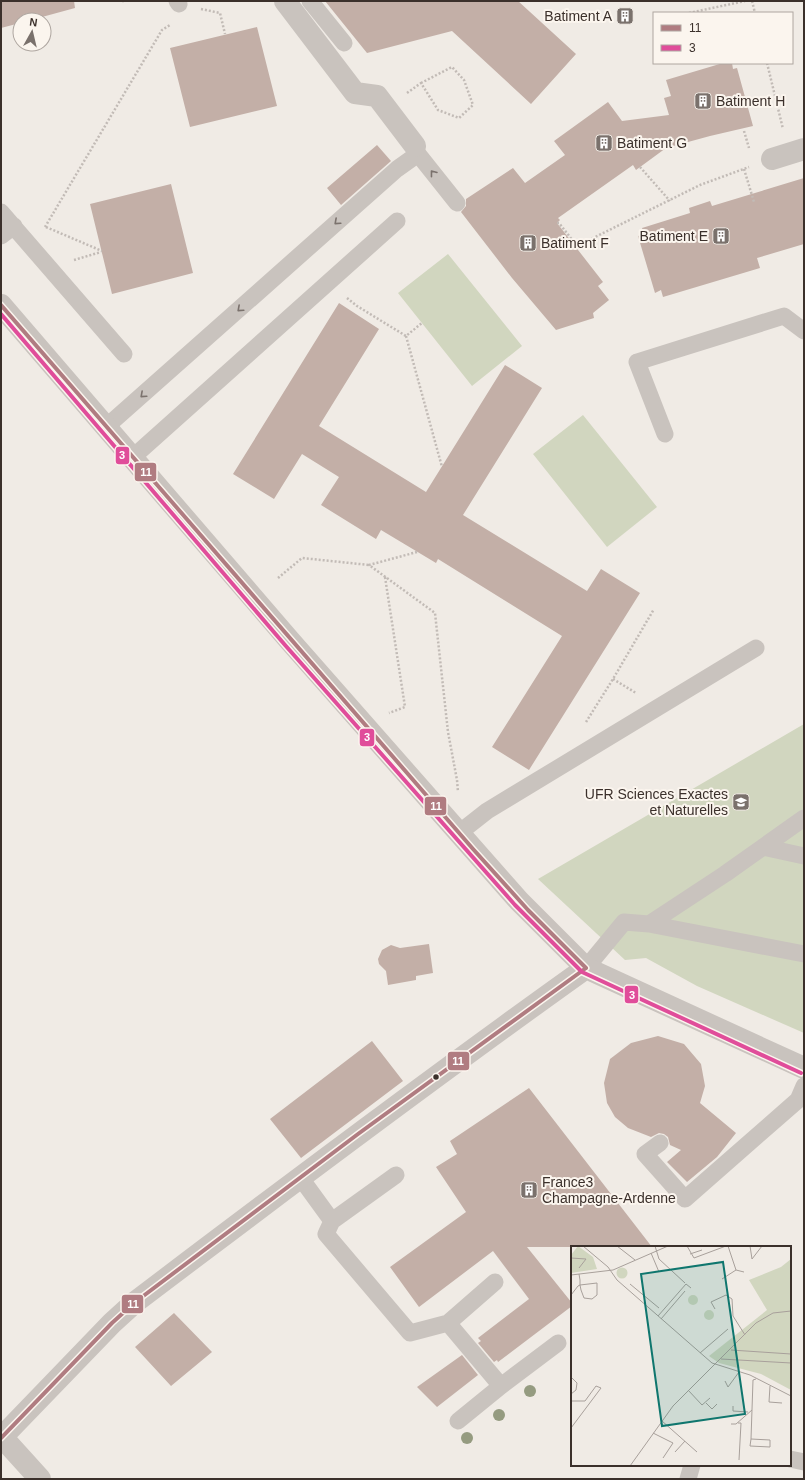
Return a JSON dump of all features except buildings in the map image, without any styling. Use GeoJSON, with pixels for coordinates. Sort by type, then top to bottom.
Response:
{"type":"FeatureCollection","features":[{"type":"Feature","properties":{"kind":"street"},"geometry":{"type":"LineString","coordinates":[[285,1],[355,93],[376,96],[415,146]]}},
{"type":"Feature","properties":{"kind":"street"},"geometry":{"type":"LineString","coordinates":[[1,305],[132,458],[459,833],[519,901],[586,968],[804,1068]]}},
{"type":"Feature","properties":{"kind":"street"},"geometry":{"type":"LineString","coordinates":[[40,1479],[1,1437],[112,1323],[134,1303],[300,1177],[443,1071],[586,968]]}},
{"type":"Feature","properties":{"kind":"lane"},"geometry":{"type":"LineString","coordinates":[[310,1],[344,43]]}},
{"type":"Feature","properties":{"kind":"lane"},"geometry":{"type":"LineString","coordinates":[[106,427],[397,169],[418,154],[457,203]]}},
{"type":"Feature","properties":{"kind":"lane"},"geometry":{"type":"LineString","coordinates":[[1,212],[7,231],[33,248],[124,354]]}},
{"type":"Feature","properties":{"kind":"lane"},"geometry":{"type":"LineString","coordinates":[[132,458],[397,221]]}},
{"type":"Feature","properties":{"kind":"lane"},"geometry":{"type":"LineString","coordinates":[[665,434],[637,362],[784,316],[804,331]]}},
{"type":"Feature","properties":{"kind":"lane"},"geometry":{"type":"LineString","coordinates":[[459,833],[487,811],[756,648]]}},
{"type":"Feature","properties":{"kind":"lane"},"geometry":{"type":"LineString","coordinates":[[649,924],[725,874],[804,818]]}},
{"type":"Feature","properties":{"kind":"lane"},"geometry":{"type":"LineString","coordinates":[[763,847],[804,856]]}},
{"type":"Feature","properties":{"kind":"lane"},"geometry":{"type":"LineString","coordinates":[[586,968],[624,922],[649,924],[804,954]]}},
{"type":"Feature","properties":{"kind":"lane"},"geometry":{"type":"LineString","coordinates":[[660,1142],[645,1154],[685,1199],[798,1100],[804,1086]]}},
{"type":"Feature","properties":{"kind":"lane"},"geometry":{"type":"LineString","coordinates":[[396,1175],[332,1221],[326,1234],[410,1333],[448,1323],[494,1282]]}},
{"type":"Feature","properties":{"kind":"lane"},"geometry":{"type":"LineString","coordinates":[[300,1177],[332,1221]]}},
{"type":"Feature","properties":{"kind":"lane"},"geometry":{"type":"LineString","coordinates":[[448,1323],[501,1386]]}},
{"type":"Feature","properties":{"kind":"lane"},"geometry":{"type":"LineString","coordinates":[[458,1422],[501,1386],[558,1343]]}},
{"type":"Feature","properties":{"kind":"lane"},"geometry":{"type":"LineString","coordinates":[[791,1459],[804,1462]]}},
{"type":"Feature","properties":{"kind":"lane"},"geometry":{"type":"LineString","coordinates":[[688,1479],[692,1466]]}},
{"type":"Feature","properties":{"kind":"path"},"geometry":{"type":"LineString","coordinates":[[694,12],[745,1]]}},
{"type":"Feature","properties":{"kind":"path"},"geometry":{"type":"LineString","coordinates":[[752,1],[755,12]]}},
{"type":"Feature","properties":{"kind":"path"},"geometry":{"type":"LineString","coordinates":[[178,3],[220,13],[225,34]]}},
{"type":"Feature","properties":{"kind":"path"},"geometry":{"type":"LineString","coordinates":[[33,248],[162,30],[175,21]]}},
{"type":"Feature","properties":{"kind":"path"},"geometry":{"type":"LineString","coordinates":[[557,223],[559,223],[577,246],[700,185],[789,154],[767,64]]}},
{"type":"Feature","properties":{"kind":"path"},"geometry":{"type":"LineString","coordinates":[[386,108],[420,83],[452,67],[464,80],[473,105],[459,118],[438,110],[420,83]]}},
{"type":"Feature","properties":{"kind":"path"},"geometry":{"type":"LineString","coordinates":[[640,167],[670,201]]}},
{"type":"Feature","properties":{"kind":"path"},"geometry":{"type":"LineString","coordinates":[[744,169],[754,202]]}},
{"type":"Feature","properties":{"kind":"path"},"geometry":{"type":"LineString","coordinates":[[46,227],[102,252]]}},
{"type":"Feature","properties":{"kind":"path"},"geometry":{"type":"LineString","coordinates":[[329,282],[357,306],[406,336],[442,467]]}},
{"type":"Feature","properties":{"kind":"path"},"geometry":{"type":"LineString","coordinates":[[406,336],[422,323]]}},
{"type":"Feature","properties":{"kind":"path"},"geometry":{"type":"LineString","coordinates":[[278,578],[302,558],[369,565],[417,552]]}},
{"type":"Feature","properties":{"kind":"path"},"geometry":{"type":"LineString","coordinates":[[369,565],[435,613],[448,732],[457,780],[459,833]]}},
{"type":"Feature","properties":{"kind":"path"},"geometry":{"type":"LineString","coordinates":[[367,727],[380,717],[405,707],[385,577]]}},
{"type":"Feature","properties":{"kind":"path"},"geometry":{"type":"LineString","coordinates":[[585,724],[654,609]]}},
{"type":"Feature","properties":{"kind":"path"},"geometry":{"type":"LineString","coordinates":[[613,679],[637,693]]}},
{"type":"Feature","properties":{"kind":"green space"},"geometry":{"type":"Polygon","coordinates":[[[448,254],[522,346],[472,386],[398,293],[448,254]]]}},
{"type":"Feature","properties":{"kind":"green space"},"geometry":{"type":"Polygon","coordinates":[[[583,415],[657,507],[607,547],[533,454],[583,415]]]}},
{"type":"Feature","properties":{"kind":"green space","name":"UFR Sciences Exactes et Naturelles"},"geometry":{"type":"Polygon","coordinates":[[[804,724],[804,1033],[697,986],[646,958],[625,960],[538,879],[804,724]]]}},
{"type":"Feature","properties":{"kind":"transit line","name":"11"},"geometry":{"type":"LineString","coordinates":[[1,305],[473,849],[528,910],[586,968]]}},
{"type":"Feature","properties":{"kind":"transit line","name":"3"},"geometry":{"type":"LineString","coordinates":[[1,314],[285,645],[515,905],[582,972],[801,1073]]}},
{"type":"Feature","properties":{"kind":"transit line","name":"11"},"geometry":{"type":"LineString","coordinates":[[1,1438],[112,1323],[134,1303],[358,1134],[586,968]]}},
{"type":"Feature","properties":{"kind":"place","name":"Batiment A"},"geometry":{"type":"Point","coordinates":[625,16]}},
{"type":"Feature","properties":{"kind":"place","name":"Batiment H"},"geometry":{"type":"Point","coordinates":[703,101]}},
{"type":"Feature","properties":{"kind":"place","name":"Batiment G"},"geometry":{"type":"Point","coordinates":[604,143]}},
{"type":"Feature","properties":{"kind":"place","name":"Batiment E"},"geometry":{"type":"Point","coordinates":[721,236]}},
{"type":"Feature","properties":{"kind":"place","name":"Batiment F"},"geometry":{"type":"Point","coordinates":[528,243]}},
{"type":"Feature","properties":{"kind":"place","name":"UFR Sciences Exactes et Naturelles"},"geometry":{"type":"Point","coordinates":[741,802]}},
{"type":"Feature","properties":{"kind":"place","name":"France3 Champagne-Ardenne"},"geometry":{"type":"Point","coordinates":[529,1190]}}]}
